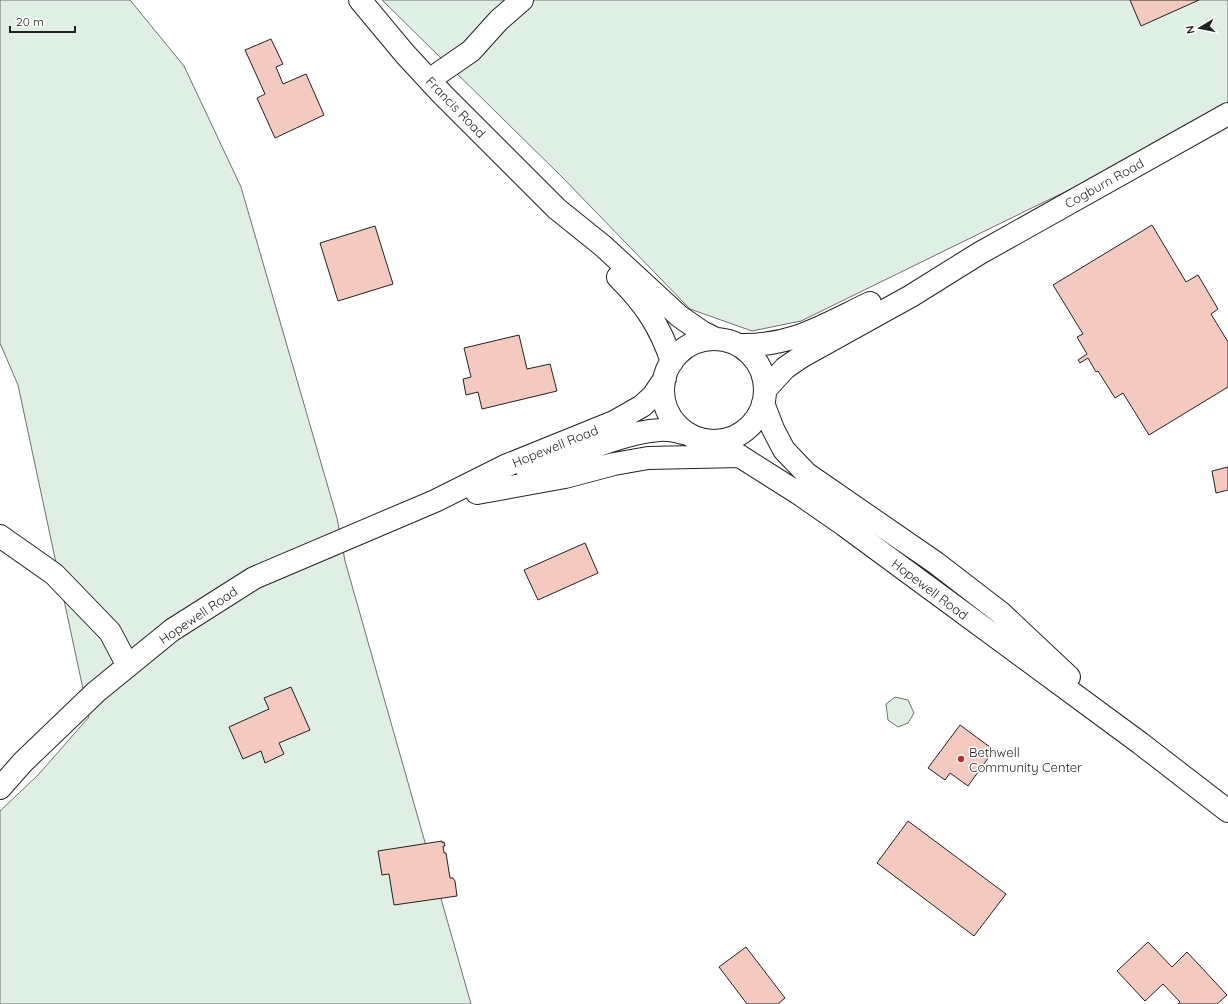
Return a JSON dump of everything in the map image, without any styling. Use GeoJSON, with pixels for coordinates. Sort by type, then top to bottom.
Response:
{"type":"FeatureCollection","features":[{"type":"Feature","properties":{"kind":"street","name":"Francis Road"},"geometry":{"type":"LineString","coordinates":[[360,0],[429,80],[557,209],[592,251],[646,307],[663,336],[668,370]]}},
{"type":"Feature","properties":{"kind":"street"},"geometry":{"type":"LineString","coordinates":[[429,80],[471,51],[498,20],[522,0]]}},
{"type":"Feature","properties":{"kind":"street","name":"Cogburn Road"},"geometry":{"type":"LineString","coordinates":[[764,397],[785,368],[801,357],[911,296],[980,253],[1228,114]]}},
{"type":"Feature","properties":{"kind":"street","name":"Francis Road"},"geometry":{"type":"LineString","coordinates":[[557,209],[603,246],[679,316],[702,332],[716,339]]}},
{"type":"Feature","properties":{"kind":"street","name":"Cogburn Road"},"geometry":{"type":"LineString","coordinates":[[738,345],[757,346],[774,344],[800,336],[980,253]]}},
{"type":"Feature","properties":{"kind":"street"},"geometry":{"type":"LineString","coordinates":[[716,339],[738,345],[749,353],[758,364],[763,377],[764,397],[757,418],[746,430],[732,438],[716,441],[701,440],[687,434],[675,423],[667,409],[663,394],[668,370],[684,349],[699,342],[716,339]]}},
{"type":"Feature","properties":{"kind":"street","name":"Hopewell Road"},"geometry":{"type":"LineString","coordinates":[[0,788],[23,762],[96,692],[172,630],[254,578],[435,501],[505,466],[630,414],[653,396],[668,370]]}},
{"type":"Feature","properties":{"kind":"street","name":"Hopewell Road"},"geometry":{"type":"LineString","coordinates":[[764,397],[773,429],[784,450],[806,474],[936,563],[1001,613],[1140,743]]}},
{"type":"Feature","properties":{"kind":"street","name":"Hopewell Road"},"geometry":{"type":"LineString","coordinates":[[435,501],[477,493],[634,434],[665,430],[687,434]]}},
{"type":"Feature","properties":{"kind":"street","name":"Hopewell Road"},"geometry":{"type":"LineString","coordinates":[[716,441],[798,493],[844,525],[1140,743],[1228,811]]}},
{"type":"Feature","properties":{"kind":"street"},"geometry":{"type":"LineString","coordinates":[[477,493],[564,477],[614,464],[648,458],[740,456]]}},
{"type":"Feature","properties":{"kind":"street"},"geometry":{"type":"LineString","coordinates":[[0,536],[54,574],[110,632],[128,666]]}},
{"type":"Feature","properties":{"kind":"green space"},"geometry":{"type":"Polygon","coordinates":[[[0,0],[130,0],[184,66],[241,187],[337,518],[345,561],[471,1004],[0,1004],[0,811],[38,775],[89,717],[18,385],[0,343],[0,0]]]}},
{"type":"Feature","properties":{"kind":"green space"},"geometry":{"type":"Polygon","coordinates":[[[382,0],[1228,0],[1228,114],[801,321],[752,331],[690,309],[561,176],[382,0]]]}},
{"type":"Feature","properties":{"kind":"green space"},"geometry":{"type":"Polygon","coordinates":[[[895,697],[908,700],[914,713],[908,723],[898,727],[888,720],[886,704],[895,697]]]}},
{"type":"Feature","properties":{"kind":"building"},"geometry":{"type":"Polygon","coordinates":[[[1130,0],[1199,0],[1141,26],[1130,0]]]}},
{"type":"Feature","properties":{"kind":"building"},"geometry":{"type":"Polygon","coordinates":[[[271,39],[283,64],[276,67],[283,84],[306,74],[324,115],[275,138],[257,98],[265,94],[245,50],[271,39]]]}},
{"type":"Feature","properties":{"kind":"building"},"geometry":{"type":"Polygon","coordinates":[[[1152,225],[1186,282],[1198,275],[1218,309],[1211,314],[1228,342],[1228,387],[1149,435],[1123,393],[1115,398],[1098,371],[1096,372],[1088,358],[1080,363],[1078,360],[1087,354],[1077,337],[1083,334],[1053,285],[1152,225]]]}},
{"type":"Feature","properties":{"kind":"building"},"geometry":{"type":"Polygon","coordinates":[[[375,226],[393,284],[338,301],[320,243],[375,226]]]}},
{"type":"Feature","properties":{"kind":"building"},"geometry":{"type":"Polygon","coordinates":[[[519,335],[527,369],[550,364],[557,391],[482,409],[478,392],[466,395],[463,379],[471,377],[464,348],[519,335]]]}},
{"type":"Feature","properties":{"kind":"building"},"geometry":{"type":"Polygon","coordinates":[[[1228,467],[1228,490],[1216,493],[1212,471],[1228,467]]]}},
{"type":"Feature","properties":{"kind":"building"},"geometry":{"type":"Polygon","coordinates":[[[585,543],[598,573],[538,600],[524,570],[585,543]]]}},
{"type":"Feature","properties":{"kind":"building"},"geometry":{"type":"Polygon","coordinates":[[[291,687],[310,730],[279,743],[284,754],[265,763],[261,751],[243,759],[229,727],[269,709],[264,698],[291,687]]]}},
{"type":"Feature","properties":{"kind":"building","name":"Bethwell Community Center"},"geometry":{"type":"Polygon","coordinates":[[[960,725],[994,750],[968,786],[950,773],[945,780],[928,768],[960,725]]]}},
{"type":"Feature","properties":{"kind":"building"},"geometry":{"type":"Polygon","coordinates":[[[908,821],[1006,894],[974,936],[877,863],[908,821]]]}},
{"type":"Feature","properties":{"kind":"building"},"geometry":{"type":"Polygon","coordinates":[[[442,841],[442,843],[444,842],[445,846],[443,846],[444,853],[446,853],[450,878],[453,878],[455,881],[457,896],[394,905],[389,874],[382,875],[378,851],[442,841]]]}},
{"type":"Feature","properties":{"kind":"building"},"geometry":{"type":"Polygon","coordinates":[[[1148,942],[1172,967],[1187,952],[1227,995],[1217,1004],[1178,1004],[1180,1002],[1163,984],[1145,1001],[1117,971],[1148,942]]]}},
{"type":"Feature","properties":{"kind":"building"},"geometry":{"type":"Polygon","coordinates":[[[746,947],[785,998],[778,1004],[747,1004],[719,967],[746,947]]]}},
{"type":"Feature","properties":{"kind":"place","name":"Bethwell Community Center"},"geometry":{"type":"Point","coordinates":[961,759]}}]}
